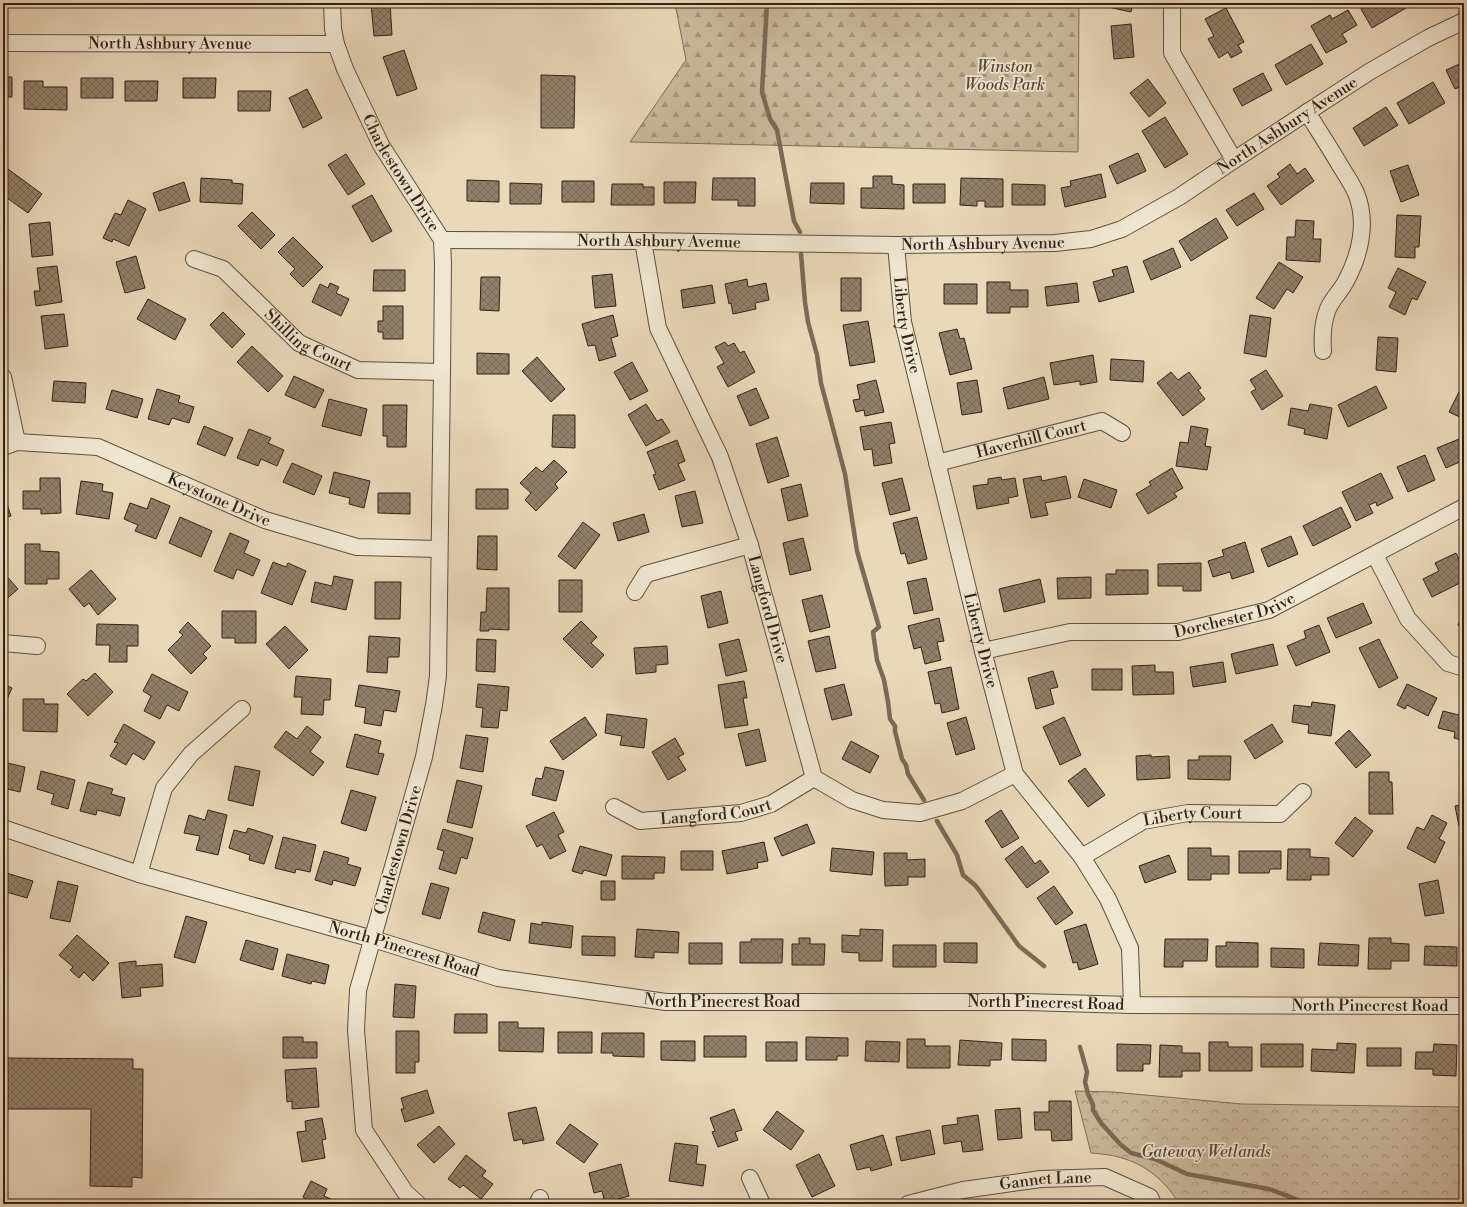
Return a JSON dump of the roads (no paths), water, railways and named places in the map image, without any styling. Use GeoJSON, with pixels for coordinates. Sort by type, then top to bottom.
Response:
{"type":"FeatureCollection","features":[{"type":"Feature","properties":{"kind":"street","name":"Charlestown Drive"},"geometry":{"type":"LineString","coordinates":[[332,3],[333,29],[336,44],[345,69],[381,145],[442,240],[443,263],[438,676],[424,757],[358,990],[356,1006],[356,1030],[364,1130],[405,1192],[418,1204]]}},
{"type":"Feature","properties":{"kind":"street"},"geometry":{"type":"LineString","coordinates":[[1172,3],[1172,54],[1234,160]]}},
{"type":"Feature","properties":{"kind":"street","name":"North Ashbury Avenue"},"geometry":{"type":"LineString","coordinates":[[442,240],[643,240],[896,245],[1054,244],[1091,239],[1122,228],[1179,197],[1307,112],[1406,50],[1464,21]]}},
{"type":"Feature","properties":{"kind":"street","name":"North Ashbury Avenue"},"geometry":{"type":"LineString","coordinates":[[3,43],[336,44]]}},
{"type":"Feature","properties":{"kind":"street"},"geometry":{"type":"LineString","coordinates":[[1307,112],[1356,193],[1361,217],[1362,232],[1358,253],[1351,272],[1342,289],[1328,308],[1324,322],[1322,337],[1323,351]]}},
{"type":"Feature","properties":{"kind":"street","name":"Langford Drive"},"geometry":{"type":"LineString","coordinates":[[643,240],[658,328],[720,457],[750,545],[814,778]]}},
{"type":"Feature","properties":{"kind":"street","name":"Liberty Drive"},"geometry":{"type":"LineString","coordinates":[[896,245],[903,322],[983,651],[1015,774],[1082,857],[1108,899],[1130,948],[1132,1005]]}},
{"type":"Feature","properties":{"kind":"street","name":"Shilling Court"},"geometry":{"type":"LineString","coordinates":[[194,259],[223,269],[299,343],[358,370],[442,372]]}},
{"type":"Feature","properties":{"kind":"street"},"geometry":{"type":"LineString","coordinates":[[3,377],[10,444]]}},
{"type":"Feature","properties":{"kind":"street","name":"Haverhill Court"},"geometry":{"type":"LineString","coordinates":[[937,462],[1102,421],[1122,432]]}},
{"type":"Feature","properties":{"kind":"street","name":"Keystone Drive"},"geometry":{"type":"LineString","coordinates":[[10,444],[98,447],[266,520],[357,547],[439,549]]}},
{"type":"Feature","properties":{"kind":"street","name":"Dorchester Drive"},"geometry":{"type":"LineString","coordinates":[[983,651],[1070,632],[1178,632],[1269,610],[1464,507]]}},
{"type":"Feature","properties":{"kind":"street"},"geometry":{"type":"LineString","coordinates":[[635,592],[646,574],[750,545]]}},
{"type":"Feature","properties":{"kind":"street"},"geometry":{"type":"LineString","coordinates":[[1375,555],[1408,619],[1448,663],[1464,668]]}},
{"type":"Feature","properties":{"kind":"street"},"geometry":{"type":"LineString","coordinates":[[3,643],[37,646]]}},
{"type":"Feature","properties":{"kind":"street"},"geometry":{"type":"LineString","coordinates":[[139,874],[164,788],[191,754],[242,709]]}},
{"type":"Feature","properties":{"kind":"street"},"geometry":{"type":"LineString","coordinates":[[814,778],[852,800],[883,810],[920,813],[962,801],[1015,774]]}},
{"type":"Feature","properties":{"kind":"street","name":"Langford Court"},"geometry":{"type":"LineString","coordinates":[[614,807],[640,821],[741,813],[771,804],[814,778]]}},
{"type":"Feature","properties":{"kind":"street","name":"Liberty Court"},"geometry":{"type":"LineString","coordinates":[[1082,857],[1143,821],[1188,813],[1280,814],[1303,792]]}},
{"type":"Feature","properties":{"kind":"street","name":"North Pinecrest Road"},"geometry":{"type":"LineString","coordinates":[[3,828],[139,874],[373,939],[498,978],[666,1002],[1025,1002],[1132,1005],[1464,1006]]}},
{"type":"Feature","properties":{"kind":"street","name":"Gannet Lane"},"geometry":{"type":"LineString","coordinates":[[908,1204],[963,1190],[1041,1179],[1105,1177],[1150,1197],[1153,1204]]}},
{"type":"Feature","properties":{"kind":"street"},"geometry":{"type":"LineString","coordinates":[[750,1178],[762,1204]]}},
{"type":"Feature","properties":{"kind":"waterway"},"geometry":{"type":"LineString","coordinates":[[767,3],[762,92],[770,119],[777,130],[794,221],[800,232]]}},
{"type":"Feature","properties":{"kind":"waterway"},"geometry":{"type":"LineString","coordinates":[[801,254],[808,322],[817,355],[821,383],[845,474],[857,551],[879,627],[873,632],[877,660],[884,680],[890,719],[895,726],[902,759],[906,765],[908,774],[924,800]]}},
{"type":"Feature","properties":{"kind":"waterway"},"geometry":{"type":"LineString","coordinates":[[937,821],[957,855],[963,875],[976,886],[1019,946],[1044,966]]}},
{"type":"Feature","properties":{"kind":"waterway"},"geometry":{"type":"LineString","coordinates":[[1080,1047],[1087,1072],[1085,1082],[1093,1105],[1093,1110],[1101,1123],[1120,1144],[1131,1153],[1155,1159],[1187,1174],[1269,1189],[1309,1204]]}},
{"type":"Feature","properties":{"kind":"park label","name":"Winston Woods Park"},"geometry":{"type":"Point","coordinates":[1005,76]}},
{"type":"Feature","properties":{"kind":"park label","name":"Gateway Wetlands"},"geometry":{"type":"Point","coordinates":[1206,1152]}}]}
